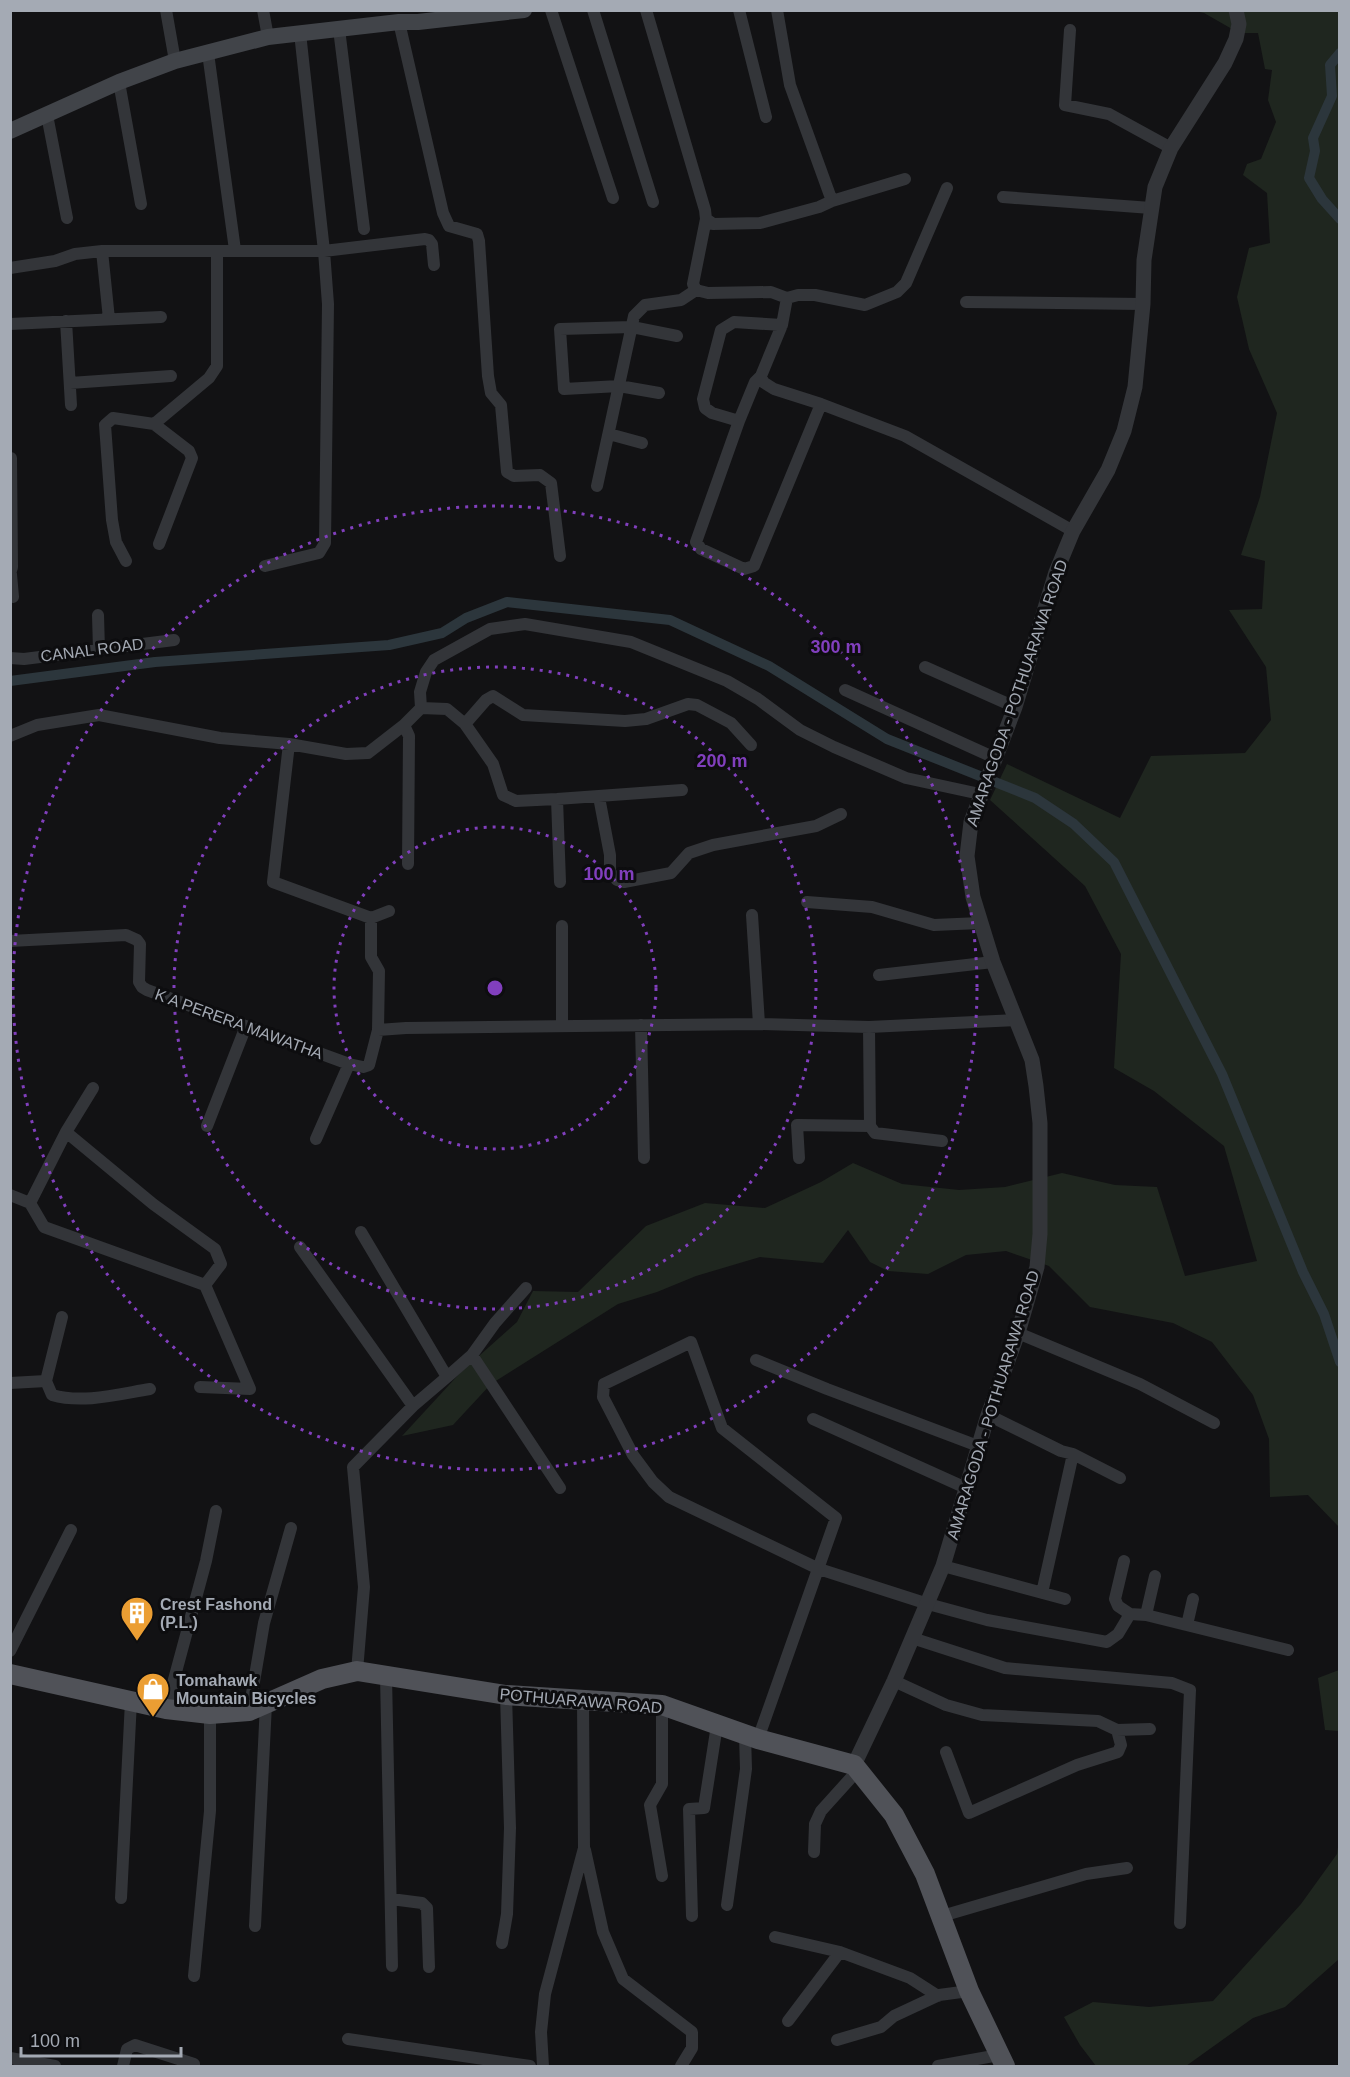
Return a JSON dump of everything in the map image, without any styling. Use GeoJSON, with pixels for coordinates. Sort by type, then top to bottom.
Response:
{"type":"FeatureCollection","features":[{"type":"Feature","properties":{"kind":"main road"},"geometry":{"type":"LineString","coordinates":[[10,130],[119,82],[175,61],[268,37],[399,22],[417,16],[524,10]]}},
{"type":"Feature","properties":{"kind":"main road","name":"POTHUARAWA ROAD"},"geometry":{"type":"LineString","coordinates":[[10,1674],[166,1710],[210,1714],[258,1707],[322,1679],[357,1671],[506,1695],[662,1706],[752,1737],[856,1767]]}},
{"type":"Feature","properties":{"kind":"main road"},"geometry":{"type":"LineString","coordinates":[[856,1767],[894,1815],[926,1874],[969,1991],[1002,2061]]}},
{"type":"Feature","properties":{"kind":"street"},"geometry":{"type":"LineString","coordinates":[[166,10],[175,61]]}},
{"type":"Feature","properties":{"kind":"street"},"geometry":{"type":"LineString","coordinates":[[263,10],[268,37]]}},
{"type":"Feature","properties":{"kind":"street"},"geometry":{"type":"LineString","coordinates":[[550,10],[613,198]]}},
{"type":"Feature","properties":{"kind":"street"},"geometry":{"type":"LineString","coordinates":[[593,10],[653,202]]}},
{"type":"Feature","properties":{"kind":"street"},"geometry":{"type":"LineString","coordinates":[[646,10],[705,210],[706,219],[693,284],[696,290]]}},
{"type":"Feature","properties":{"kind":"street"},"geometry":{"type":"LineString","coordinates":[[739,10],[766,117]]}},
{"type":"Feature","properties":{"kind":"street"},"geometry":{"type":"LineString","coordinates":[[777,10],[790,85],[832,201]]}},
{"type":"Feature","properties":{"kind":"street","name":"AMARAGODA - POTHUARAWA ROAD"},"geometry":{"type":"LineString","coordinates":[[856,1767],[943,1566],[978,1446],[1018,1333],[1037,1266],[1040,1223],[1040,1123],[1036,1086],[1032,1060],[993,962],[973,897],[968,856],[971,822],[1014,707],[1056,572],[1073,531],[1108,471],[1124,431],[1135,387],[1143,304],[1144,260],[1155,187],[1172,148],[1225,63],[1236,39],[1239,24],[1236,10]]}},
{"type":"Feature","properties":{"kind":"street"},"geometry":{"type":"LineString","coordinates":[[399,22],[443,213],[449,226],[477,234],[479,241],[488,376],[491,393],[501,405],[507,472],[514,476],[540,475],[551,483],[560,556]]}},
{"type":"Feature","properties":{"kind":"street"},"geometry":{"type":"LineString","coordinates":[[339,29],[364,229]]}},
{"type":"Feature","properties":{"kind":"street"},"geometry":{"type":"LineString","coordinates":[[1070,30],[1065,105],[1109,114],[1172,148]]}},
{"type":"Feature","properties":{"kind":"street"},"geometry":{"type":"LineString","coordinates":[[265,566],[320,553],[325,543],[328,304],[300,33]]}},
{"type":"Feature","properties":{"kind":"street"},"geometry":{"type":"LineString","coordinates":[[208,53],[235,250]]}},
{"type":"Feature","properties":{"kind":"street"},"geometry":{"type":"LineString","coordinates":[[119,82],[141,204]]}},
{"type":"Feature","properties":{"kind":"street"},"geometry":{"type":"LineString","coordinates":[[47,115],[67,218]]}},
{"type":"Feature","properties":{"kind":"street"},"geometry":{"type":"LineString","coordinates":[[706,219],[713,224],[760,223],[819,207],[905,179]]}},
{"type":"Feature","properties":{"kind":"street"},"geometry":{"type":"LineString","coordinates":[[597,486],[634,316],[645,305],[681,300],[696,290],[708,293],[771,291],[787,298],[798,295],[815,295],[865,305],[897,292],[906,283],[947,188]]}},
{"type":"Feature","properties":{"kind":"street"},"geometry":{"type":"LineString","coordinates":[[1003,197],[1151,208]]}},
{"type":"Feature","properties":{"kind":"street"},"geometry":{"type":"LineString","coordinates":[[10,268],[55,261],[75,254],[102,251],[324,251],[425,239],[432,244],[434,266]]}},
{"type":"Feature","properties":{"kind":"street"},"geometry":{"type":"LineString","coordinates":[[102,251],[109,319]]}},
{"type":"Feature","properties":{"kind":"street"},"geometry":{"type":"LineString","coordinates":[[154,424],[209,378],[217,366],[217,251]]}},
{"type":"Feature","properties":{"kind":"street"},"geometry":{"type":"LineString","coordinates":[[787,298],[782,325],[739,421],[696,542],[701,549],[744,569],[754,566],[821,404]]}},
{"type":"Feature","properties":{"kind":"street"},"geometry":{"type":"LineString","coordinates":[[966,302],[1143,304]]}},
{"type":"Feature","properties":{"kind":"street"},"geometry":{"type":"LineString","coordinates":[[10,324],[161,316]]}},
{"type":"Feature","properties":{"kind":"street"},"geometry":{"type":"LineString","coordinates":[[66,321],[70,405]]}},
{"type":"Feature","properties":{"kind":"street"},"geometry":{"type":"LineString","coordinates":[[739,421],[712,413],[705,408],[703,399],[721,330],[734,322],[782,325]]}},
{"type":"Feature","properties":{"kind":"street"},"geometry":{"type":"LineString","coordinates":[[659,393],[619,386],[564,389],[560,329],[632,327],[677,336]]}},
{"type":"Feature","properties":{"kind":"street"},"geometry":{"type":"LineString","coordinates":[[70,383],[171,376]]}},
{"type":"Feature","properties":{"kind":"street"},"geometry":{"type":"LineString","coordinates":[[761,376],[763,382],[774,389],[821,404],[904,436],[1073,531]]}},
{"type":"Feature","properties":{"kind":"street"},"geometry":{"type":"LineString","coordinates":[[126,561],[116,542],[112,520],[105,425],[112,418],[154,424],[189,451],[192,458],[159,544]]}},
{"type":"Feature","properties":{"kind":"street"},"geometry":{"type":"LineString","coordinates":[[609,434],[642,443]]}},
{"type":"Feature","properties":{"kind":"street"},"geometry":{"type":"LineString","coordinates":[[11,458],[13,597]]}},
{"type":"Feature","properties":{"kind":"street"},"geometry":{"type":"LineString","coordinates":[[98,615],[99,650]]}},
{"type":"Feature","properties":{"kind":"street"},"geometry":{"type":"LineString","coordinates":[[421,708],[420,692],[426,672],[434,660],[490,629],[525,624],[631,642],[727,681],[758,699],[800,730],[906,778],[987,777]]}},
{"type":"Feature","properties":{"kind":"street","name":"CANAL ROAD"},"geometry":{"type":"LineString","coordinates":[[10,658],[24,659],[174,640]]}},
{"type":"Feature","properties":{"kind":"street"},"geometry":{"type":"LineString","coordinates":[[925,667],[1014,707]]}},
{"type":"Feature","properties":{"kind":"street"},"geometry":{"type":"LineString","coordinates":[[844,690],[987,777]]}},
{"type":"Feature","properties":{"kind":"street"},"geometry":{"type":"LineString","coordinates":[[465,724],[486,700],[493,696],[523,715],[625,721],[646,719],[688,704],[697,705],[731,723],[751,745]]}},
{"type":"Feature","properties":{"kind":"street"},"geometry":{"type":"LineString","coordinates":[[10,736],[37,724],[99,716],[220,738],[289,744],[346,754],[368,753],[404,725],[421,708],[447,709],[465,724],[493,764],[503,795],[516,801],[682,790]]}},
{"type":"Feature","properties":{"kind":"street"},"geometry":{"type":"LineString","coordinates":[[404,725],[408,736],[408,864]]}},
{"type":"Feature","properties":{"kind":"street"},"geometry":{"type":"LineString","coordinates":[[289,744],[273,882],[371,918],[389,911]]}},
{"type":"Feature","properties":{"kind":"street"},"geometry":{"type":"LineString","coordinates":[[599,796],[610,855],[610,872],[617,880],[624,882],[671,873],[689,853],[713,845],[816,826],[842,814]]}},
{"type":"Feature","properties":{"kind":"street"},"geometry":{"type":"LineString","coordinates":[[557,799],[560,882]]}},
{"type":"Feature","properties":{"kind":"street"},"geometry":{"type":"LineString","coordinates":[[807,902],[872,907],[934,925],[980,923]]}},
{"type":"Feature","properties":{"kind":"street"},"geometry":{"type":"LineString","coordinates":[[752,915],[759,1024]]}},
{"type":"Feature","properties":{"kind":"street"},"geometry":{"type":"LineString","coordinates":[[316,1139],[349,1064],[363,1067],[369,1065],[378,1030],[379,972],[371,957],[371,918]]}},
{"type":"Feature","properties":{"kind":"street"},"geometry":{"type":"LineString","coordinates":[[562,926],[562,1025]]}},
{"type":"Feature","properties":{"kind":"street","name":"K A PERERA MAWATHA"},"geometry":{"type":"LineString","coordinates":[[10,941],[126,935],[140,944],[139,982],[142,987],[349,1064]]}},
{"type":"Feature","properties":{"kind":"street"},"geometry":{"type":"LineString","coordinates":[[879,975],[993,962]]}},
{"type":"Feature","properties":{"kind":"street"},"geometry":{"type":"LineString","coordinates":[[378,1030],[562,1025],[759,1024],[869,1027],[1017,1020]]}},
{"type":"Feature","properties":{"kind":"street"},"geometry":{"type":"LineString","coordinates":[[641,1025],[644,1158]]}},
{"type":"Feature","properties":{"kind":"street"},"geometry":{"type":"LineString","coordinates":[[207,1126],[246,1026]]}},
{"type":"Feature","properties":{"kind":"street"},"geometry":{"type":"LineString","coordinates":[[869,1027],[870,1126],[875,1133],[942,1141]]}},
{"type":"Feature","properties":{"kind":"street"},"geometry":{"type":"LineString","coordinates":[[30,1203],[66,1132],[93,1088]]}},
{"type":"Feature","properties":{"kind":"street"},"geometry":{"type":"LineString","coordinates":[[800,1158],[797,1125],[870,1126]]}},
{"type":"Feature","properties":{"kind":"street"},"geometry":{"type":"LineString","coordinates":[[66,1132],[153,1204],[215,1249],[221,1264],[205,1285]]}},
{"type":"Feature","properties":{"kind":"street"},"geometry":{"type":"LineString","coordinates":[[10,1195],[30,1203],[45,1227],[205,1285],[250,1389],[200,1388]]}},
{"type":"Feature","properties":{"kind":"street"},"geometry":{"type":"LineString","coordinates":[[361,1232],[447,1377]]}},
{"type":"Feature","properties":{"kind":"street"},"geometry":{"type":"LineString","coordinates":[[300,1247],[413,1406]]}},
{"type":"Feature","properties":{"kind":"street"},"geometry":{"type":"LineString","coordinates":[[357,1671],[364,1587],[353,1467],[413,1406],[472,1355],[495,1323],[526,1288]]}},
{"type":"Feature","properties":{"kind":"street"},"geometry":{"type":"LineString","coordinates":[[62,1317],[46,1381],[52,1395],[63,1398],[98,1397],[150,1389]]}},
{"type":"Feature","properties":{"kind":"street"},"geometry":{"type":"LineString","coordinates":[[1018,1333],[1140,1384],[1214,1423]]}},
{"type":"Feature","properties":{"kind":"street"},"geometry":{"type":"LineString","coordinates":[[727,1905],[752,1737],[819,1569],[836,1518],[722,1428],[691,1342],[604,1384],[603,1397],[633,1455],[653,1482],[669,1497],[819,1569],[928,1604],[987,1620],[1107,1641],[1118,1634],[1130,1614]]}},
{"type":"Feature","properties":{"kind":"street"},"geometry":{"type":"LineString","coordinates":[[472,1355],[560,1488]]}},
{"type":"Feature","properties":{"kind":"street"},"geometry":{"type":"LineString","coordinates":[[756,1360],[978,1446]]}},
{"type":"Feature","properties":{"kind":"street"},"geometry":{"type":"LineString","coordinates":[[10,1383],[46,1381]]}},
{"type":"Feature","properties":{"kind":"street"},"geometry":{"type":"LineString","coordinates":[[988,1415],[1120,1478]]}},
{"type":"Feature","properties":{"kind":"street"},"geometry":{"type":"LineString","coordinates":[[813,1419],[966,1488]]}},
{"type":"Feature","properties":{"kind":"street"},"geometry":{"type":"LineString","coordinates":[[1042,1593],[1073,1454]]}},
{"type":"Feature","properties":{"kind":"street"},"geometry":{"type":"LineString","coordinates":[[166,1710],[206,1561],[216,1511]]}},
{"type":"Feature","properties":{"kind":"street"},"geometry":{"type":"LineString","coordinates":[[255,1926],[258,1707],[264,1623],[291,1528]]}},
{"type":"Feature","properties":{"kind":"street"},"geometry":{"type":"LineString","coordinates":[[10,1651],[71,1530]]}},
{"type":"Feature","properties":{"kind":"street"},"geometry":{"type":"LineString","coordinates":[[1124,1561],[1115,1599],[1118,1606],[1130,1614],[1187,1625],[1288,1650]]}},
{"type":"Feature","properties":{"kind":"street"},"geometry":{"type":"LineString","coordinates":[[943,1566],[1065,1599]]}},
{"type":"Feature","properties":{"kind":"street"},"geometry":{"type":"LineString","coordinates":[[1146,1616],[1155,1576]]}},
{"type":"Feature","properties":{"kind":"street"},"geometry":{"type":"LineString","coordinates":[[1187,1625],[1193,1599]]}},
{"type":"Feature","properties":{"kind":"street"},"geometry":{"type":"LineString","coordinates":[[912,1638],[1005,1668],[1172,1683],[1190,1690],[1180,1923]]}},
{"type":"Feature","properties":{"kind":"street"},"geometry":{"type":"LineString","coordinates":[[386,1676],[392,1966]]}},
{"type":"Feature","properties":{"kind":"street"},"geometry":{"type":"LineString","coordinates":[[894,1681],[946,1705],[982,1715],[1098,1721],[1117,1730],[1150,1729]]}},
{"type":"Feature","properties":{"kind":"street"},"geometry":{"type":"LineString","coordinates":[[502,1943],[507,1914],[510,1828],[506,1695]]}},
{"type":"Feature","properties":{"kind":"street"},"geometry":{"type":"LineString","coordinates":[[583,1700],[584,1848],[603,1932],[623,1979],[692,2032],[692,2048],[681,2067]]}},
{"type":"Feature","properties":{"kind":"street"},"geometry":{"type":"LineString","coordinates":[[121,1898],[131,1701]]}},
{"type":"Feature","properties":{"kind":"street"},"geometry":{"type":"LineString","coordinates":[[662,1706],[662,1784],[650,1805],[662,1876]]}},
{"type":"Feature","properties":{"kind":"street"},"geometry":{"type":"LineString","coordinates":[[194,1976],[210,1811],[210,1714]]}},
{"type":"Feature","properties":{"kind":"street"},"geometry":{"type":"LineString","coordinates":[[693,1916],[689,1809],[704,1808],[717,1725]]}},
{"type":"Feature","properties":{"kind":"street"},"geometry":{"type":"LineString","coordinates":[[946,1752],[969,1813],[1077,1765],[1118,1752],[1121,1745],[1117,1730]]}},
{"type":"Feature","properties":{"kind":"street"},"geometry":{"type":"LineString","coordinates":[[814,1852],[815,1824],[821,1810],[856,1767]]}},
{"type":"Feature","properties":{"kind":"street"},"geometry":{"type":"LineString","coordinates":[[543,2067],[541,2032],[545,1994],[584,1848]]}},
{"type":"Feature","properties":{"kind":"street"},"geometry":{"type":"LineString","coordinates":[[942,1916],[1086,1874],[1127,1868]]}},
{"type":"Feature","properties":{"kind":"street"},"geometry":{"type":"LineString","coordinates":[[391,1899],[422,1903],[428,1908],[429,1967]]}},
{"type":"Feature","properties":{"kind":"street"},"geometry":{"type":"LineString","coordinates":[[775,1937],[840,1952],[910,1978],[938,1996]]}},
{"type":"Feature","properties":{"kind":"street"},"geometry":{"type":"LineString","coordinates":[[788,2021],[840,1952]]}},
{"type":"Feature","properties":{"kind":"street"},"geometry":{"type":"LineString","coordinates":[[837,2040],[881,2027],[894,2016],[938,1996],[969,1991]]}},
{"type":"Feature","properties":{"kind":"street"},"geometry":{"type":"LineString","coordinates":[[348,2039],[530,2067]]}},
{"type":"Feature","properties":{"kind":"street"},"geometry":{"type":"LineString","coordinates":[[123,2067],[128,2049],[135,2045],[194,2064]]}},
{"type":"Feature","properties":{"kind":"street"},"geometry":{"type":"LineString","coordinates":[[10,2058],[56,2067]]}},
{"type":"Feature","properties":{"kind":"street"},"geometry":{"type":"LineString","coordinates":[[938,2067],[1002,2061]]}},
{"type":"Feature","properties":{"kind":"shaded area"},"geometry":{"type":"Polygon","coordinates":[[[1195,11],[1339,11],[1339,1527],[1308,1495],[1270,1497],[1269,1439],[1253,1395],[1212,1342],[1173,1323],[1090,1307],[1049,1266],[1006,1251],[966,1255],[928,1274],[888,1271],[870,1262],[848,1230],[823,1263],[760,1257],[696,1276],[657,1292],[618,1304],[491,1384],[453,1425],[402,1436],[461,1372],[517,1322],[533,1291],[578,1292],[646,1226],[705,1203],[765,1208],[821,1182],[853,1163],[902,1184],[959,1190],[1005,1187],[1062,1173],[1115,1185],[1157,1187],[1185,1276],[1257,1261],[1224,1146],[1154,1091],[1114,1068],[1121,954],[1085,886],[990,800],[1007,764],[1120,818],[1151,756],[1245,753],[1271,720],[1266,667],[1229,610],[1262,609],[1265,561],[1241,555],[1260,497],[1277,413],[1249,349],[1237,297],[1249,248],[1270,243],[1267,193],[1243,175],[1247,164],[1261,159],[1276,122],[1268,100],[1272,70],[1265,69],[1258,33],[1239,33],[1204,13],[1195,11]]]}},
{"type":"Feature","properties":{"kind":"shaded area"},"geometry":{"type":"Polygon","coordinates":[[[1339,1670],[1339,1731],[1325,1730],[1318,1678],[1339,1670]]]}},
{"type":"Feature","properties":{"kind":"shaded area"},"geometry":{"type":"Polygon","coordinates":[[[1339,1840],[1339,1959],[1285,2007],[1253,2018],[1186,2066],[1096,2066],[1080,2045],[1064,2017],[1093,2002],[1149,2007],[1213,2001],[1301,1904],[1337,1854],[1339,1840]]]}},
{"type":"Feature","properties":{"kind":"waterway"},"geometry":{"type":"LineString","coordinates":[[1340,53],[1330,65],[1332,96],[1313,138],[1315,151],[1309,178],[1322,199],[1340,219]]}},
{"type":"Feature","properties":{"kind":"waterway"},"geometry":{"type":"LineString","coordinates":[[10,681],[155,662],[389,645],[442,633],[466,618],[507,602],[670,620],[769,666],[887,739],[1035,798],[1074,824],[1114,862],[1222,1074],[1303,1272],[1324,1314],[1340,1362]]}},
{"type":"Feature","properties":{"kind":"place","name":"Crest Fashond (P.L.)"},"geometry":{"type":"Point","coordinates":[137,1642]}},
{"type":"Feature","properties":{"kind":"place","name":"Tomahawk Mountain Bicycles"},"geometry":{"type":"Point","coordinates":[153,1718]}}]}
